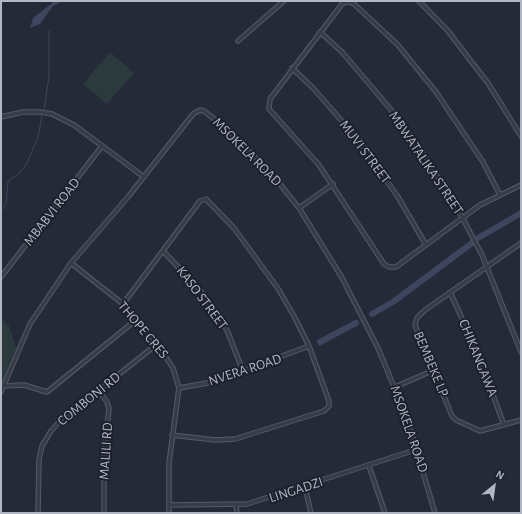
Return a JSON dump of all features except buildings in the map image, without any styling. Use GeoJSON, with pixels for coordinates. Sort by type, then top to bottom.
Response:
{"type":"FeatureCollection","features":[{"type":"Feature","properties":{"kind":"street"},"geometry":{"type":"LineString","coordinates":[[238,41],[260,20],[284,1]]}},
{"type":"Feature","properties":{"kind":"street"},"geometry":{"type":"LineString","coordinates":[[419,1],[448,32],[483,77],[521,136]]}},
{"type":"Feature","properties":{"kind":"street"},"geometry":{"type":"LineString","coordinates":[[500,195],[479,156],[436,92],[398,45],[355,4],[348,2],[343,3],[273,93],[269,102],[269,109],[305,147],[333,184],[386,265],[396,267],[480,205],[521,185]]}},
{"type":"Feature","properties":{"kind":"street","name":"MBWATALIKA STREET"},"geometry":{"type":"LineString","coordinates":[[320,32],[342,52],[398,118],[423,153],[462,217],[487,266],[521,352]]}},
{"type":"Feature","properties":{"kind":"street","name":"MUVI STREET"},"geometry":{"type":"LineString","coordinates":[[292,68],[328,105],[361,144],[398,197],[426,245]]}},
{"type":"Feature","properties":{"kind":"street","name":"MSOKELA ROAD"},"geometry":{"type":"LineString","coordinates":[[1,392],[2,386],[30,324],[71,263],[144,177],[193,114],[200,110],[204,111],[243,144],[275,178],[299,208],[341,276],[378,348],[395,386],[418,449],[435,513]]}},
{"type":"Feature","properties":{"kind":"street"},"geometry":{"type":"LineString","coordinates":[[1,117],[16,113],[46,113],[69,122],[144,177]]}},
{"type":"Feature","properties":{"kind":"street","name":"MBABVI ROAD"},"geometry":{"type":"LineString","coordinates":[[1,277],[102,146]]}},
{"type":"Feature","properties":{"kind":"street"},"geometry":{"type":"LineString","coordinates":[[299,208],[333,184]]}},
{"type":"Feature","properties":{"kind":"street"},"geometry":{"type":"LineString","coordinates":[[123,304],[200,201],[203,199],[209,201],[234,228],[262,266],[295,318],[309,346],[327,394],[329,406],[324,412],[235,439],[215,440],[172,434]]}},
{"type":"Feature","properties":{"kind":"street","name":"BEMBEKE LP"},"geometry":{"type":"LineString","coordinates":[[521,243],[450,292],[419,316],[415,324],[452,416],[456,420],[480,431],[521,420]]}},
{"type":"Feature","properties":{"kind":"street","name":"KASO STREET"},"geometry":{"type":"LineString","coordinates":[[163,250],[200,290],[218,315],[227,330],[243,371]]}},
{"type":"Feature","properties":{"kind":"street","name":"THOPE CRES"},"geometry":{"type":"LineString","coordinates":[[71,263],[123,304],[158,344],[170,362],[179,388],[169,463],[169,513]]}},
{"type":"Feature","properties":{"kind":"street","name":"CHIKANGAWA"},"geometry":{"type":"LineString","coordinates":[[450,292],[478,354],[504,425]]}},
{"type":"Feature","properties":{"kind":"street"},"geometry":{"type":"LineString","coordinates":[[2,386],[24,385],[47,392],[136,320]]}},
{"type":"Feature","properties":{"kind":"street","name":"COMBONI RD"},"geometry":{"type":"LineString","coordinates":[[38,513],[38,468],[40,452],[44,441],[59,422],[158,344]]}},
{"type":"Feature","properties":{"kind":"street","name":"NVERA ROAD"},"geometry":{"type":"LineString","coordinates":[[179,388],[213,382],[309,346]]}},
{"type":"Feature","properties":{"kind":"street"},"geometry":{"type":"LineString","coordinates":[[395,386],[434,370]]}},
{"type":"Feature","properties":{"kind":"street","name":"MALILI RD"},"geometry":{"type":"LineString","coordinates":[[99,391],[107,402],[109,409],[104,455],[104,513]]}},
{"type":"Feature","properties":{"kind":"street","name":"LINGADZI"},"geometry":{"type":"LineString","coordinates":[[169,505],[236,505],[263,500],[418,449]]}},
{"type":"Feature","properties":{"kind":"street"},"geometry":{"type":"LineString","coordinates":[[369,466],[385,513]]}},
{"type":"Feature","properties":{"kind":"street"},"geometry":{"type":"LineString","coordinates":[[304,487],[311,513]]}},
{"type":"Feature","properties":{"kind":"street"},"geometry":{"type":"LineString","coordinates":[[236,505],[237,513]]}},
{"type":"Feature","properties":{"kind":"shaded area"},"geometry":{"type":"Polygon","coordinates":[[[110,52],[134,73],[107,104],[83,84],[110,52]]]}},
{"type":"Feature","properties":{"kind":"shaded area"},"geometry":{"type":"Polygon","coordinates":[[[1,318],[9,326],[16,348],[2,383],[1,318]]]}},
{"type":"Feature","properties":{"kind":"water"},"geometry":{"type":"Polygon","coordinates":[[[55,1],[63,1],[53,6],[40,24],[30,28],[33,18],[55,1]]]}},
{"type":"Feature","properties":{"kind":"waterway"},"geometry":{"type":"LineString","coordinates":[[44,110],[49,76],[49,31]]}},
{"type":"Feature","properties":{"kind":"waterway"},"geometry":{"type":"LineString","coordinates":[[1,211],[6,204],[8,181],[19,174],[27,163],[38,137],[42,116]]}},
{"type":"Feature","properties":{"kind":"waterway"},"geometry":{"type":"LineString","coordinates":[[478,238],[521,213]]}},
{"type":"Feature","properties":{"kind":"waterway"},"geometry":{"type":"LineString","coordinates":[[372,314],[393,302],[472,243]]}},
{"type":"Feature","properties":{"kind":"waterway"},"geometry":{"type":"LineString","coordinates":[[320,342],[356,323]]}}]}
